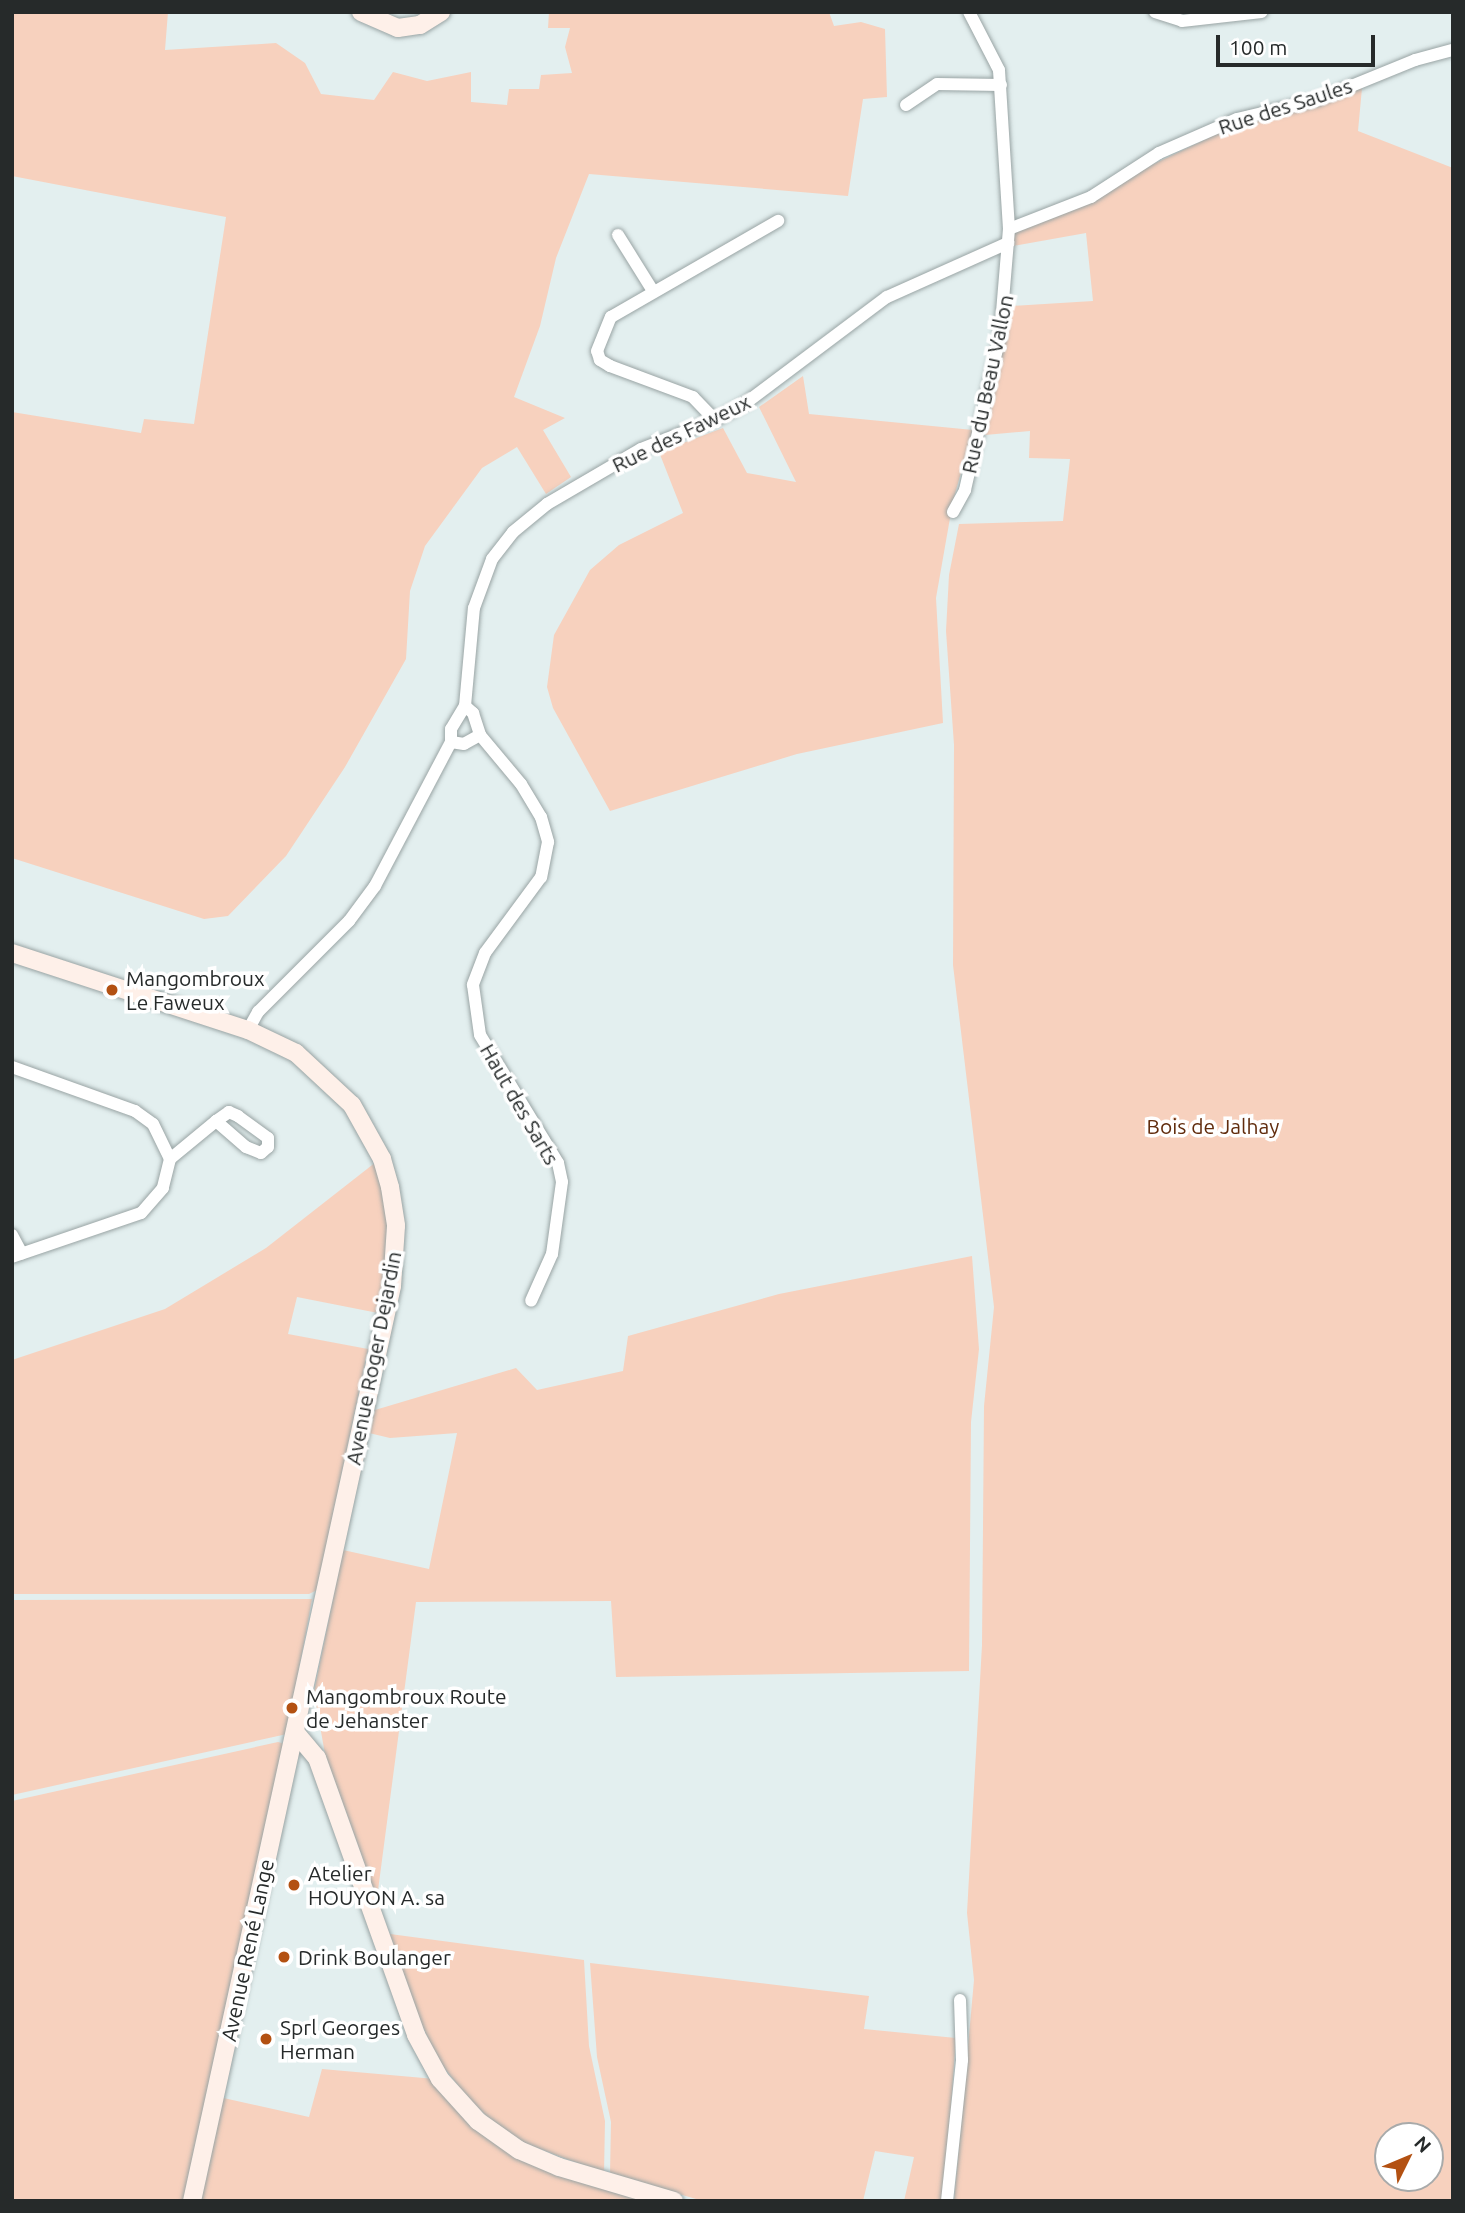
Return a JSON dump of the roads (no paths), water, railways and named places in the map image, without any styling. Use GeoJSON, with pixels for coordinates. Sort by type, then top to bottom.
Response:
{"type":"FeatureCollection","features":[{"type":"Feature","properties":{"kind":"main road"},"geometry":{"type":"LineString","coordinates":[[361,12],[398,28],[420,25],[441,12]]}},
{"type":"Feature","properties":{"kind":"main road","name":"Avenue Roger Dejardin"},"geometry":{"type":"LineString","coordinates":[[12,953],[248,1030],[296,1053],[352,1105],[382,1159],[396,1226],[392,1286],[302,1700]]}},
{"type":"Feature","properties":{"kind":"main road","name":"Avenue René Lange"},"geometry":{"type":"LineString","coordinates":[[192,2201],[302,1700]]}},
{"type":"Feature","properties":{"kind":"main road"},"geometry":{"type":"LineString","coordinates":[[295,1732],[317,1758],[416,2035],[449,2090],[478,2121],[532,2156],[674,2201]]}},
{"type":"Feature","properties":{"kind":"street","name":"Rue du Beau Vallon"},"geometry":{"type":"LineString","coordinates":[[953,512],[964,490],[1000,336],[1009,229],[999,69],[970,12]]}},
{"type":"Feature","properties":{"kind":"street"},"geometry":{"type":"LineString","coordinates":[[1155,12],[1182,21],[1261,12]]}},
{"type":"Feature","properties":{"kind":"street","name":"Rue des Saules"},"geometry":{"type":"LineString","coordinates":[[1009,229],[1091,197],[1159,153],[1237,119],[1317,100],[1453,50]]}},
{"type":"Feature","properties":{"kind":"street"},"geometry":{"type":"LineString","coordinates":[[905,105],[937,84],[1001,85]]}},
{"type":"Feature","properties":{"kind":"street"},"geometry":{"type":"LineString","coordinates":[[715,420],[693,397],[600,360],[597,351],[611,317],[778,221]]}},
{"type":"Feature","properties":{"kind":"street"},"geometry":{"type":"LineString","coordinates":[[618,234],[653,291]]}},
{"type":"Feature","properties":{"kind":"street","name":"Rue des Faweux"},"geometry":{"type":"LineString","coordinates":[[465,706],[474,608],[492,559],[513,531],[547,504],[641,449],[715,420],[757,395],[887,297],[1008,243]]}},
{"type":"Feature","properties":{"kind":"street"},"geometry":{"type":"LineString","coordinates":[[248,1030],[258,1012],[349,921],[375,886],[451,742],[451,729],[465,706]]}},
{"type":"Feature","properties":{"kind":"street","name":"Haut des Sarts"},"geometry":{"type":"LineString","coordinates":[[465,706],[473,713],[480,735],[521,784],[541,817],[548,842],[541,877],[485,953],[473,985],[480,1035],[558,1163],[562,1182],[552,1254],[531,1301]]}},
{"type":"Feature","properties":{"kind":"street"},"geometry":{"type":"LineString","coordinates":[[451,742],[464,744],[480,735]]}},
{"type":"Feature","properties":{"kind":"street"},"geometry":{"type":"LineString","coordinates":[[12,1067],[135,1111],[153,1124],[170,1159]]}},
{"type":"Feature","properties":{"kind":"street"},"geometry":{"type":"LineString","coordinates":[[12,1235],[17,1256],[141,1213],[163,1188],[170,1159],[216,1121]]}},
{"type":"Feature","properties":{"kind":"street"},"geometry":{"type":"LineString","coordinates":[[947,2201],[962,2060],[960,2000]]}},
{"type":"Feature","properties":{"kind":"place","name":"Mangombroux Le Faweux"},"geometry":{"type":"Point","coordinates":[112,990]}},
{"type":"Feature","properties":{"kind":"place","name":"Mangombroux Route de Jehanster"},"geometry":{"type":"Point","coordinates":[292,1708]}},
{"type":"Feature","properties":{"kind":"place","name":"Atelier HOUYON A. sa"},"geometry":{"type":"Point","coordinates":[294,1885]}},
{"type":"Feature","properties":{"kind":"place","name":"Drink Boulanger"},"geometry":{"type":"Point","coordinates":[284,1957]}},
{"type":"Feature","properties":{"kind":"place","name":"Sprl Georges Herman"},"geometry":{"type":"Point","coordinates":[266,2039]}},
{"type":"Feature","properties":{"kind":"park label","name":"Bois de Jalhay"},"geometry":{"type":"Point","coordinates":[1213,1126]}}]}
